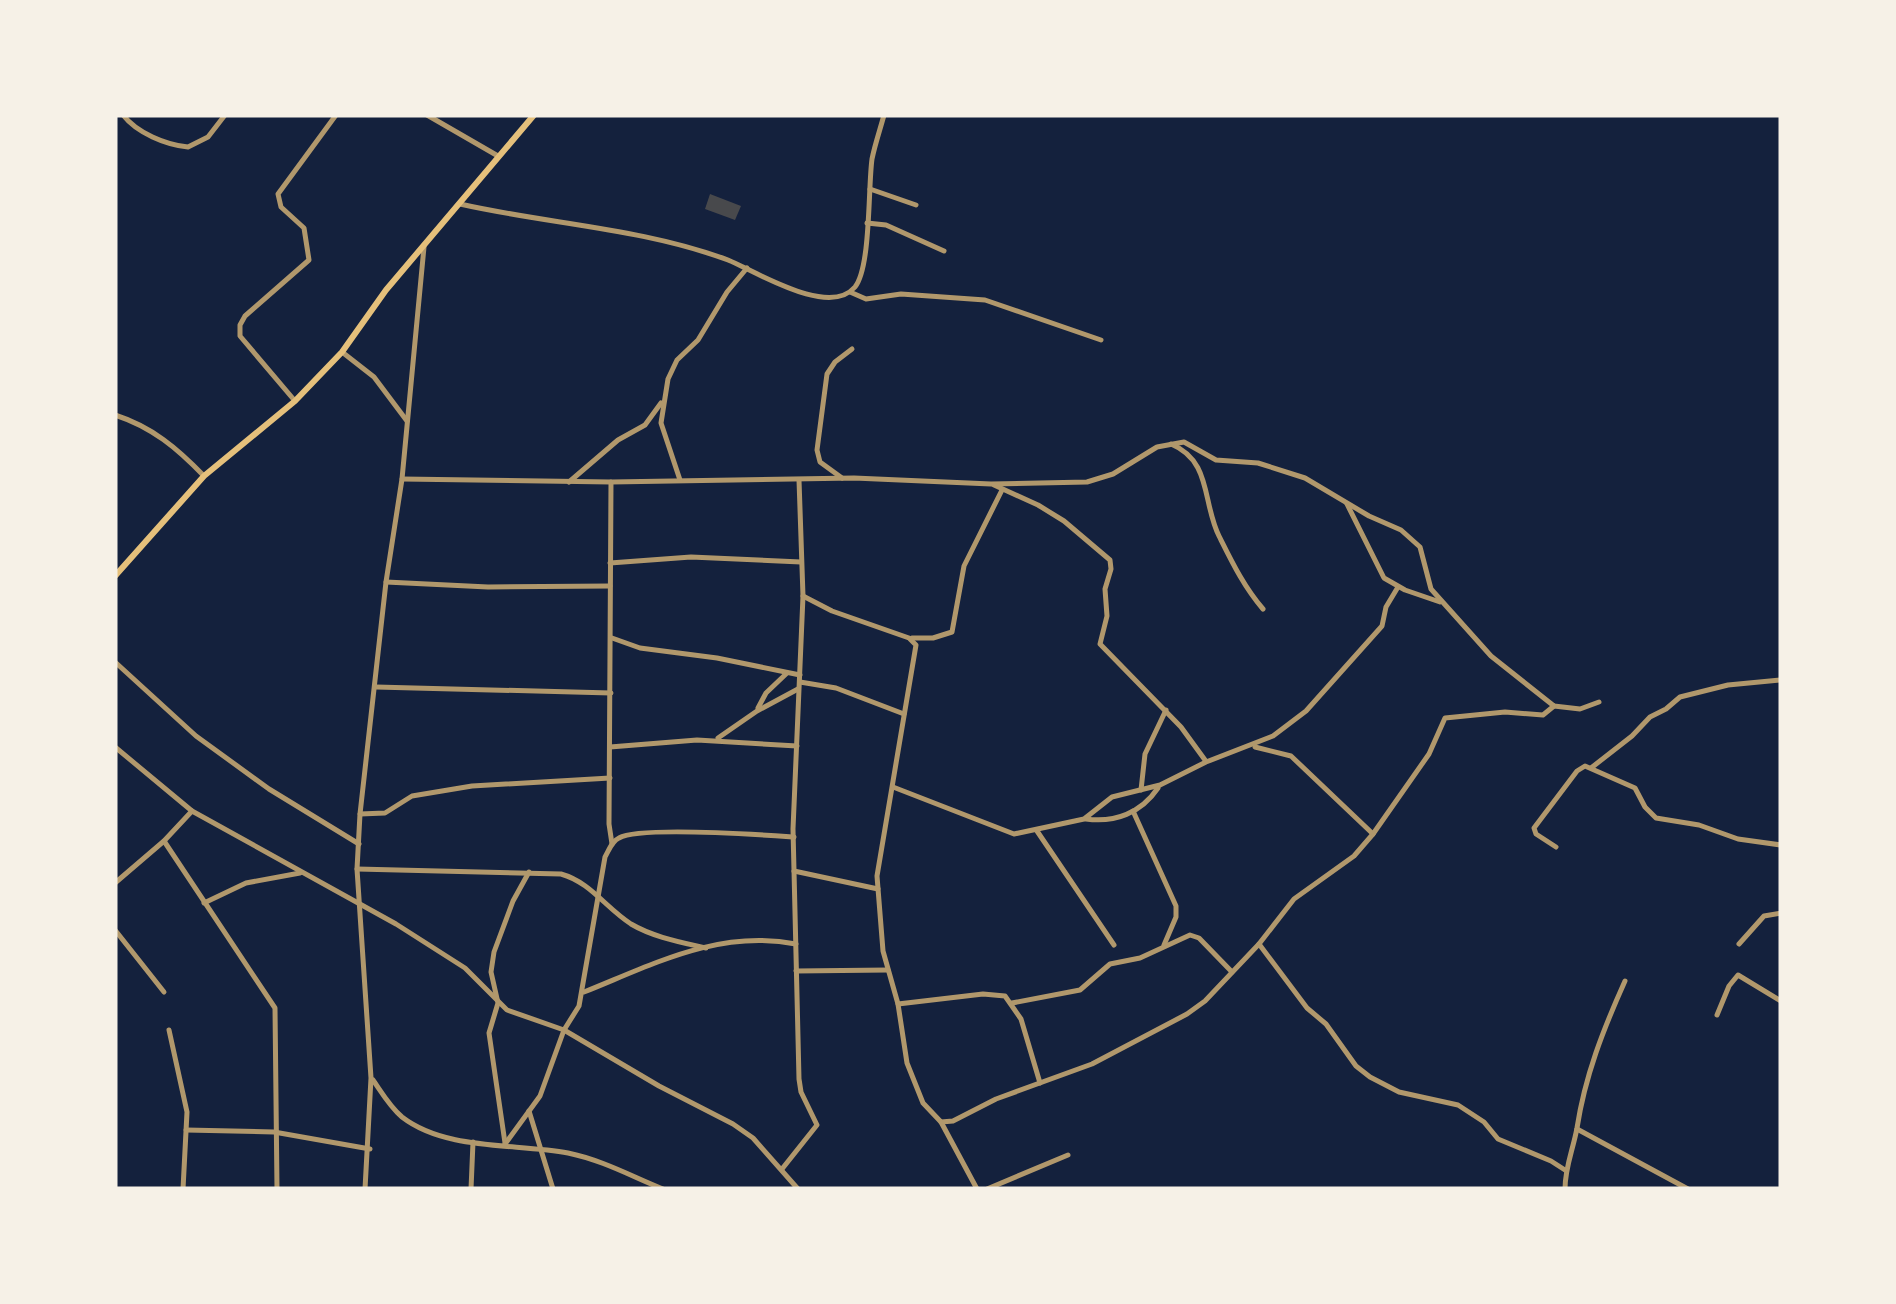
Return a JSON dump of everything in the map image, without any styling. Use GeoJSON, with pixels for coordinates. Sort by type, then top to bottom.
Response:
{"type":"FeatureCollection","features":[{"type":"Feature","properties":{"kind":"main road"},"geometry":{"type":"LineString","coordinates":[[115,576],[204,476],[295,402],[342,352],[386,290],[534,115]]}},
{"type":"Feature","properties":{"kind":"street"},"geometry":{"type":"LineString","coordinates":[[124,115],[153,136],[188,148],[208,137],[225,115]]}},
{"type":"Feature","properties":{"kind":"street"},"geometry":{"type":"LineString","coordinates":[[295,402],[240,336],[240,325],[244,316],[309,260],[304,228],[281,207],[278,194],[336,115]]}},
{"type":"Feature","properties":{"kind":"street"},"geometry":{"type":"LineString","coordinates":[[427,115],[498,156]]}},
{"type":"Feature","properties":{"kind":"street"},"geometry":{"type":"LineString","coordinates":[[850,292],[863,265],[872,158],[884,115]]}},
{"type":"Feature","properties":{"kind":"street"},"geometry":{"type":"LineString","coordinates":[[870,189],[916,206]]}},
{"type":"Feature","properties":{"kind":"street"},"geometry":{"type":"LineString","coordinates":[[458,204],[693,249],[803,294],[850,292],[866,299],[901,294],[984,300],[1101,340]]}},
{"type":"Feature","properties":{"kind":"street"},"geometry":{"type":"LineString","coordinates":[[867,224],[886,225],[944,250]]}},
{"type":"Feature","properties":{"kind":"street"},"geometry":{"type":"LineString","coordinates":[[365,1189],[371,1078],[359,904],[360,814],[386,582],[402,479],[424,247]]}},
{"type":"Feature","properties":{"kind":"street"},"geometry":{"type":"LineString","coordinates":[[680,480],[662,423],[670,373],[698,340],[746,268]]}},
{"type":"Feature","properties":{"kind":"street"},"geometry":{"type":"LineString","coordinates":[[842,478],[820,462],[817,450],[827,374],[834,362],[852,349]]}},
{"type":"Feature","properties":{"kind":"street"},"geometry":{"type":"LineString","coordinates":[[342,352],[374,377],[408,421]]}},
{"type":"Feature","properties":{"kind":"street"},"geometry":{"type":"LineString","coordinates":[[569,482],[618,440],[645,425],[664,401]]}},
{"type":"Feature","properties":{"kind":"street"},"geometry":{"type":"LineString","coordinates":[[115,416],[154,432],[178,448],[204,476]]}},
{"type":"Feature","properties":{"kind":"street"},"geometry":{"type":"LineString","coordinates":[[402,479],[1087,482],[1113,474],[1168,443],[1184,442],[1216,460],[1258,463],[1322,486],[1401,530],[1420,546],[1431,588],[1491,656],[1554,706],[1580,709],[1599,702]]}},
{"type":"Feature","properties":{"kind":"street"},"geometry":{"type":"LineString","coordinates":[[1168,443],[1182,448],[1199,465],[1219,536],[1246,590],[1263,609]]}},
{"type":"Feature","properties":{"kind":"street"},"geometry":{"type":"LineString","coordinates":[[782,1169],[817,1128],[799,1079],[796,971],[794,837],[803,596],[799,480]]}},
{"type":"Feature","properties":{"kind":"street"},"geometry":{"type":"LineString","coordinates":[[610,482],[612,844]]}},
{"type":"Feature","properties":{"kind":"street"},"geometry":{"type":"LineString","coordinates":[[991,484],[1064,521],[1110,560],[1100,644],[1166,710],[1206,762]]}},
{"type":"Feature","properties":{"kind":"street"},"geometry":{"type":"LineString","coordinates":[[909,638],[933,638],[952,632],[964,566],[1002,489]]}},
{"type":"Feature","properties":{"kind":"street"},"geometry":{"type":"LineString","coordinates":[[1345,501],[1379,570],[1398,586],[1443,603]]}},
{"type":"Feature","properties":{"kind":"street"},"geometry":{"type":"LineString","coordinates":[[610,563],[691,557],[801,562]]}},
{"type":"Feature","properties":{"kind":"street"},"geometry":{"type":"LineString","coordinates":[[386,582],[610,586]]}},
{"type":"Feature","properties":{"kind":"street"},"geometry":{"type":"LineString","coordinates":[[1084,819],[1112,798],[1160,785],[1206,762],[1252,746],[1293,722],[1382,626],[1386,607],[1398,586]]}},
{"type":"Feature","properties":{"kind":"street"},"geometry":{"type":"LineString","coordinates":[[803,596],[915,642],[880,858],[880,927],[913,1086],[941,1122],[977,1189]]}},
{"type":"Feature","properties":{"kind":"street"},"geometry":{"type":"LineString","coordinates":[[611,637],[640,648],[717,658],[787,673],[800,682],[836,688],[904,714]]}},
{"type":"Feature","properties":{"kind":"street"},"geometry":{"type":"LineString","coordinates":[[115,662],[196,736],[269,789],[359,844]]}},
{"type":"Feature","properties":{"kind":"street"},"geometry":{"type":"LineString","coordinates":[[757,711],[766,693],[787,673]]}},
{"type":"Feature","properties":{"kind":"street"},"geometry":{"type":"LineString","coordinates":[[1591,768],[1650,717],[1666,710],[1680,697],[1728,685],[1781,680]]}},
{"type":"Feature","properties":{"kind":"street"},"geometry":{"type":"LineString","coordinates":[[716,740],[800,682]]}},
{"type":"Feature","properties":{"kind":"street"},"geometry":{"type":"LineString","coordinates":[[376,687],[611,692]]}},
{"type":"Feature","properties":{"kind":"street"},"geometry":{"type":"LineString","coordinates":[[941,1122],[953,1122],[1040,1082],[1092,1064],[1205,1001],[1259,944],[1294,899],[1354,856],[1373,834],[1423,763],[1446,718],[1505,712],[1543,715],[1554,706]]}},
{"type":"Feature","properties":{"kind":"street"},"geometry":{"type":"LineString","coordinates":[[1141,790],[1145,754],[1166,710]]}},
{"type":"Feature","properties":{"kind":"street"},"geometry":{"type":"LineString","coordinates":[[610,747],[716,740],[797,746]]}},
{"type":"Feature","properties":{"kind":"street"},"geometry":{"type":"LineString","coordinates":[[1252,746],[1291,756],[1373,834]]}},
{"type":"Feature","properties":{"kind":"street"},"geometry":{"type":"LineString","coordinates":[[115,747],[192,811],[465,968],[498,1003],[515,1014],[564,1030],[733,1124],[753,1138],[798,1189]]}},
{"type":"Feature","properties":{"kind":"street"},"geometry":{"type":"LineString","coordinates":[[1556,847],[1536,834],[1534,826],[1582,767],[1634,788],[1656,818],[1700,825],[1738,839],[1781,844]]}},
{"type":"Feature","properties":{"kind":"street"},"geometry":{"type":"LineString","coordinates":[[360,814],[385,813],[412,796],[472,786],[610,778]]}},
{"type":"Feature","properties":{"kind":"street"},"geometry":{"type":"LineString","coordinates":[[893,787],[1014,834],[1084,819],[1109,821],[1133,811],[1160,785]]}},
{"type":"Feature","properties":{"kind":"street"},"geometry":{"type":"LineString","coordinates":[[115,883],[192,811]]}},
{"type":"Feature","properties":{"kind":"street"},"geometry":{"type":"LineString","coordinates":[[1133,811],[1176,906],[1174,924],[1162,948]]}},
{"type":"Feature","properties":{"kind":"street"},"geometry":{"type":"LineString","coordinates":[[1037,830],[1114,945]]}},
{"type":"Feature","properties":{"kind":"street"},"geometry":{"type":"LineString","coordinates":[[504,1144],[548,1079],[564,1030],[584,992],[598,897],[612,844],[619,837],[666,833],[794,837]]}},
{"type":"Feature","properties":{"kind":"street"},"geometry":{"type":"LineString","coordinates":[[164,841],[274,1008],[277,1189]]}},
{"type":"Feature","properties":{"kind":"street"},"geometry":{"type":"LineString","coordinates":[[358,869],[529,872],[575,878],[629,922],[650,933],[706,948]]}},
{"type":"Feature","properties":{"kind":"street"},"geometry":{"type":"LineString","coordinates":[[794,871],[878,889]]}},
{"type":"Feature","properties":{"kind":"street"},"geometry":{"type":"LineString","coordinates":[[204,902],[246,884],[302,872]]}},
{"type":"Feature","properties":{"kind":"street"},"geometry":{"type":"LineString","coordinates":[[504,1144],[489,1033],[498,1003],[492,960],[513,901],[529,872]]}},
{"type":"Feature","properties":{"kind":"street"},"geometry":{"type":"LineString","coordinates":[[1740,944],[1764,916],[1781,913]]}},
{"type":"Feature","properties":{"kind":"street"},"geometry":{"type":"LineString","coordinates":[[115,930],[164,992]]}},
{"type":"Feature","properties":{"kind":"street"},"geometry":{"type":"LineString","coordinates":[[1012,1003],[1080,990],[1110,964],[1140,958],[1182,937],[1195,936],[1232,972]]}},
{"type":"Feature","properties":{"kind":"street"},"geometry":{"type":"LineString","coordinates":[[584,992],[647,966],[706,948],[752,938],[796,944]]}},
{"type":"Feature","properties":{"kind":"street"},"geometry":{"type":"LineString","coordinates":[[1259,944],[1356,1066],[1370,1077],[1398,1092],[1458,1105],[1484,1122],[1498,1139],[1551,1160],[1564,1170]]}},
{"type":"Feature","properties":{"kind":"street"},"geometry":{"type":"LineString","coordinates":[[796,971],[888,970]]}},
{"type":"Feature","properties":{"kind":"street"},"geometry":{"type":"LineString","coordinates":[[1717,1015],[1738,975],[1781,1001]]}},
{"type":"Feature","properties":{"kind":"street"},"geometry":{"type":"LineString","coordinates":[[1565,1189],[1564,1170],[1592,1059],[1625,981]]}},
{"type":"Feature","properties":{"kind":"street"},"geometry":{"type":"LineString","coordinates":[[898,1004],[996,993],[1012,1003],[1040,1082]]}},
{"type":"Feature","properties":{"kind":"street"},"geometry":{"type":"LineString","coordinates":[[169,1030],[182,1082],[186,1130],[183,1189]]}},
{"type":"Feature","properties":{"kind":"street"},"geometry":{"type":"LineString","coordinates":[[371,1078],[391,1106],[432,1133],[473,1142],[541,1148],[597,1161],[663,1189]]}},
{"type":"Feature","properties":{"kind":"street"},"geometry":{"type":"LineString","coordinates":[[529,1111],[552,1189]]}},
{"type":"Feature","properties":{"kind":"street"},"geometry":{"type":"LineString","coordinates":[[1577,1129],[1688,1189]]}},
{"type":"Feature","properties":{"kind":"street"},"geometry":{"type":"LineString","coordinates":[[186,1130],[274,1132],[370,1149]]}},
{"type":"Feature","properties":{"kind":"street"},"geometry":{"type":"LineString","coordinates":[[471,1189],[473,1142]]}},
{"type":"Feature","properties":{"kind":"street"},"geometry":{"type":"LineString","coordinates":[[987,1189],[1068,1155]]}},
{"type":"Feature","properties":{"kind":"street"},"geometry":{"type":"LineString","coordinates":[[638,1189],[640,1180]]}},
{"type":"Feature","properties":{"kind":"building"},"geometry":{"type":"Polygon","coordinates":[[[710,194],[741,206],[735,220],[705,209],[710,194]]]}}]}
